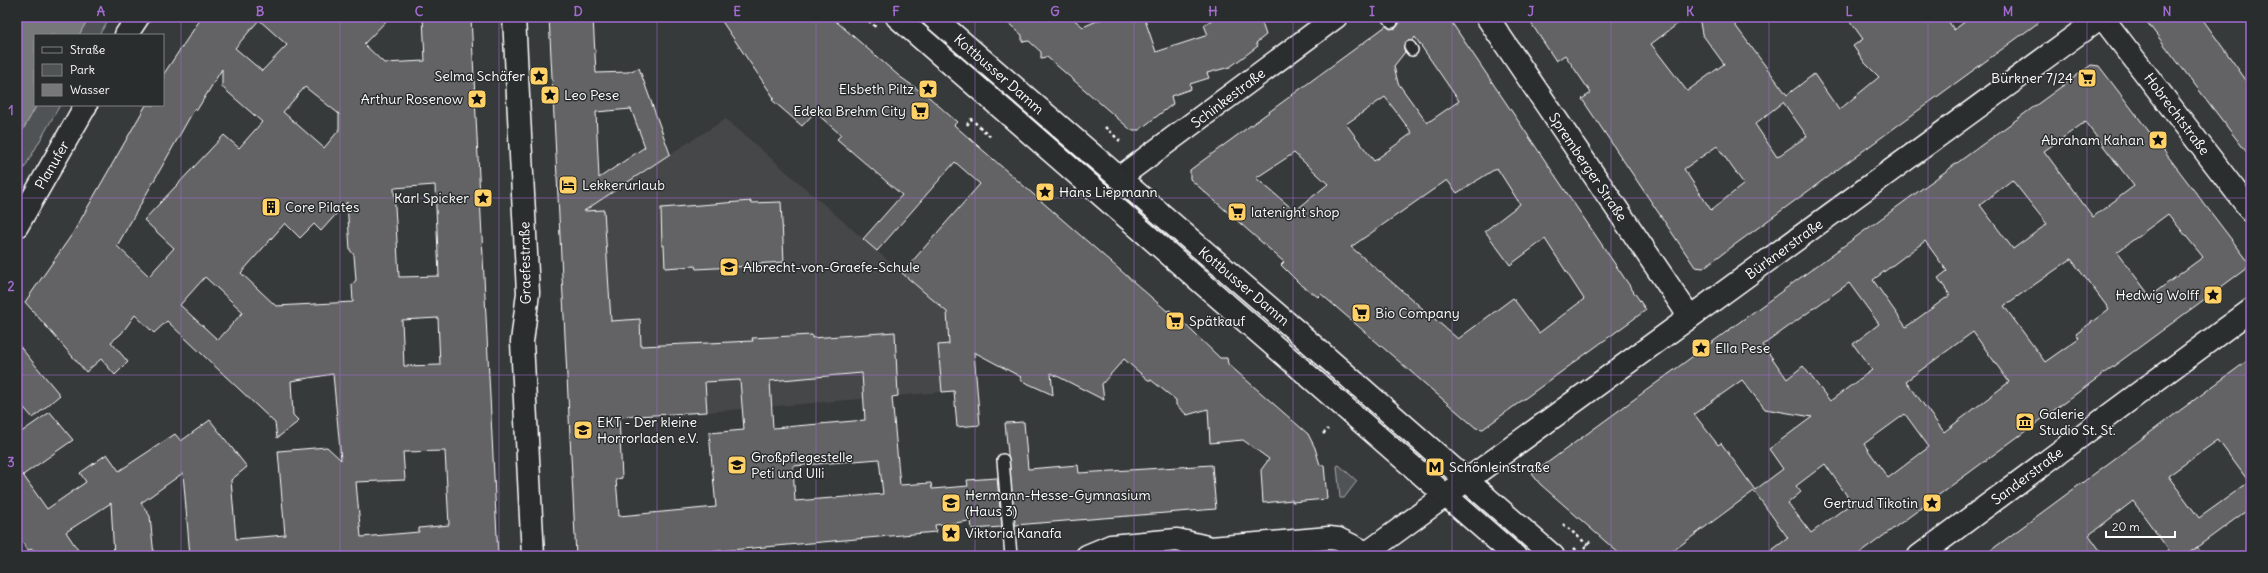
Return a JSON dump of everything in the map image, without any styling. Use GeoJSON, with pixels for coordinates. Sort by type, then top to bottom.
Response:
{"type":"FeatureCollection","features":[{"type":"Feature","properties":{"kind":"street"},"geometry":{"type":"LineString","coordinates":[[127,34],[138,17]]}},
{"type":"Feature","properties":{"kind":"street","name":"Graefestraße"},"geometry":{"type":"LineString","coordinates":[[514,17],[528,293],[522,342],[533,556]]}},
{"type":"Feature","properties":{"kind":"street","name":"Kottbusser Damm"},"geometry":{"type":"LineString","coordinates":[[897,17],[1515,556]]}},
{"type":"Feature","properties":{"kind":"street","name":"Kottbusser Damm"},"geometry":{"type":"LineString","coordinates":[[933,17],[1553,556]]}},
{"type":"Feature","properties":{"kind":"street","name":"Schinkestraße"},"geometry":{"type":"LineString","coordinates":[[1119,178],[1336,17]]}},
{"type":"Feature","properties":{"kind":"street","name":"Spremberger Straße"},"geometry":{"type":"LineString","coordinates":[[1487,17],[1690,317]]}},
{"type":"Feature","properties":{"kind":"street","name":"Bürknerstraße"},"geometry":{"type":"LineString","coordinates":[[1448,496],[1690,317],[2102,17]]}},
{"type":"Feature","properties":{"kind":"street","name":"Hobrechtstraße"},"geometry":{"type":"LineString","coordinates":[[2102,17],[2251,211]]}},
{"type":"Feature","properties":{"kind":"street","name":"Planufer"},"geometry":{"type":"LineString","coordinates":[[17,226],[85,106]]}},
{"type":"Feature","properties":{"kind":"street","name":"Sanderstraße"},"geometry":{"type":"LineString","coordinates":[[1920,556],[2251,310]]}},
{"type":"Feature","properties":{"kind":"street"},"geometry":{"type":"LineString","coordinates":[[1087,556],[1111,546],[1177,540],[1211,548],[1329,538],[1338,538],[1368,555],[1448,496]]}},
{"type":"Feature","properties":{"kind":"lane"},"geometry":{"type":"LineString","coordinates":[[1003,460],[1012,556]]}},
{"type":"Feature","properties":{"kind":"path"},"geometry":{"type":"LineString","coordinates":[[967,125],[971,120],[992,138]]}},
{"type":"Feature","properties":{"kind":"path"},"geometry":{"type":"LineString","coordinates":[[1105,127],[1120,141]]}},
{"type":"Feature","properties":{"kind":"path"},"geometry":{"type":"LineString","coordinates":[[1324,434],[1328,429]]}},
{"type":"Feature","properties":{"kind":"path"},"geometry":{"type":"LineString","coordinates":[[1563,524],[1588,545]]}},
{"type":"Feature","properties":{"kind":"path"},"geometry":{"type":"LineString","coordinates":[[1584,548],[1592,539]]}},
{"type":"Feature","properties":{"kind":"shaded area","name":"Albrecht-von-Graefe-Schule"},"geometry":{"type":"Polygon","coordinates":[[[726,119],[947,312],[954,391],[707,412],[569,419],[559,228],[670,154],[726,119]]]}},
{"type":"Feature","properties":{"kind":"green space"},"geometry":{"type":"Polygon","coordinates":[[[89,17],[110,17],[100,34],[80,34],[89,17]]]}},
{"type":"Feature","properties":{"kind":"green space"},"geometry":{"type":"Polygon","coordinates":[[[36,106],[59,106],[17,181],[17,140],[36,106]]]}},
{"type":"Feature","properties":{"kind":"green space"},"geometry":{"type":"Polygon","coordinates":[[[1339,465],[1357,481],[1344,498],[1340,498],[1337,466],[1339,465]]]}},
{"type":"Feature","properties":{"kind":"green space"},"geometry":{"type":"Polygon","coordinates":[[[2197,548],[2203,556],[2185,556],[2197,548]]]}},
{"type":"Feature","properties":{"kind":"water"},"geometry":{"type":"Polygon","coordinates":[[[17,17],[89,17],[80,34],[34,34],[34,106],[36,106],[17,140],[17,17]]]}},
{"type":"Feature","properties":{"kind":"building"},"geometry":{"type":"Polygon","coordinates":[[[202,17],[390,17],[364,44],[384,63],[425,61],[423,17],[471,17],[498,556],[190,556],[183,473],[141,503],[150,516],[154,556],[114,556],[111,503],[66,532],[82,556],[37,556],[33,549],[28,550],[17,535],[17,435],[50,412],[73,440],[23,475],[47,509],[86,482],[80,473],[107,454],[119,471],[175,434],[181,441],[210,420],[247,467],[231,480],[236,539],[285,535],[278,451],[327,447],[341,460],[333,374],[291,381],[293,415],[299,421],[277,438],[275,423],[167,321],[154,333],[135,315],[121,334],[111,342],[128,362],[115,375],[101,359],[86,372],[25,302],[73,233],[145,106],[164,106],[164,74],[202,17]],[[259,20],[235,48],[262,71],[287,45],[259,20]],[[222,69],[197,110],[195,108],[117,246],[149,276],[174,248],[144,220],[224,135],[239,148],[262,122],[222,87],[222,69]],[[305,87],[283,112],[324,148],[339,130],[339,114],[305,87]],[[435,185],[394,188],[399,277],[439,276],[435,185]],[[347,202],[321,231],[314,224],[300,238],[285,223],[241,273],[276,306],[353,302],[352,285],[356,280],[354,255],[350,250],[347,202]],[[205,277],[180,305],[218,340],[243,312],[205,277]],[[438,318],[402,320],[404,366],[440,365],[438,318]],[[445,451],[403,452],[405,480],[356,482],[361,537],[419,532],[419,528],[449,525],[445,451]]]}},
{"type":"Feature","properties":{"kind":"building"},"geometry":{"type":"Polygon","coordinates":[[[549,17],[593,17],[596,73],[628,72],[639,68],[670,154],[584,211],[604,210],[611,321],[640,319],[641,346],[753,341],[752,338],[812,335],[812,338],[895,332],[898,396],[892,397],[900,485],[931,483],[932,489],[968,486],[967,480],[997,478],[1002,527],[972,529],[971,521],[935,525],[936,532],[662,556],[576,556],[549,17]],[[631,109],[596,112],[599,178],[645,147],[631,109]],[[862,373],[770,381],[773,428],[865,420],[862,373]],[[740,380],[705,382],[707,412],[619,417],[622,478],[616,479],[619,516],[716,507],[709,433],[744,430],[740,380]],[[879,459],[793,466],[795,501],[883,494],[879,459]]]}},
{"type":"Feature","properties":{"kind":"building"},"geometry":{"type":"Polygon","coordinates":[[[719,17],[831,17],[899,76],[930,98],[957,122],[954,125],[1167,311],[1170,310],[1220,358],[1227,358],[1228,364],[1308,434],[1315,448],[1320,465],[1324,465],[1327,499],[1263,503],[1261,470],[1269,459],[1243,440],[1210,443],[1208,409],[1187,415],[1176,405],[1176,400],[1151,380],[1148,380],[1124,359],[1102,384],[1104,400],[1051,373],[1053,395],[1020,380],[1021,377],[974,352],[980,425],[957,427],[954,391],[942,392],[938,345],[949,344],[947,312],[902,273],[980,184],[955,162],[877,251],[863,239],[902,195],[837,139],[841,135],[815,112],[802,126],[772,100],[774,98],[719,17]]]}},
{"type":"Feature","properties":{"kind":"building"},"geometry":{"type":"Polygon","coordinates":[[[1001,17],[1071,17],[1083,27],[1106,17],[1144,17],[1156,52],[1208,35],[1204,25],[1216,17],[1260,17],[1266,35],[1256,43],[1258,46],[1230,67],[1207,73],[1209,78],[1190,84],[1191,89],[1171,96],[1173,104],[1139,130],[1131,130],[1047,57],[1041,58],[1041,52],[1029,41],[1022,42],[1022,35],[1001,17]]]}},
{"type":"Feature","properties":{"kind":"building"},"geometry":{"type":"Polygon","coordinates":[[[1399,17],[1448,17],[1646,310],[1483,429],[1476,428],[1321,294],[1318,297],[1299,283],[1281,265],[1284,262],[1190,179],[1190,170],[1386,26],[1390,29],[1396,28],[1399,24],[1399,17]],[[1415,37],[1412,41],[1404,44],[1405,52],[1394,66],[1398,83],[1427,123],[1459,101],[1415,37]],[[1385,97],[1346,124],[1374,161],[1412,133],[1385,97]],[[1294,153],[1256,178],[1295,211],[1328,184],[1294,153]],[[1497,168],[1457,193],[1447,180],[1351,247],[1458,339],[1513,298],[1539,333],[1584,299],[1545,239],[1510,265],[1485,231],[1520,204],[1497,168]]]}},
{"type":"Feature","properties":{"kind":"building"},"geometry":{"type":"Polygon","coordinates":[[[1527,17],[1687,17],[1651,44],[1687,91],[1724,64],[1702,34],[1699,17],[1729,17],[1787,95],[1814,74],[1839,110],[1879,77],[1865,63],[1853,46],[1863,39],[1847,17],[1946,17],[1954,30],[1971,17],[2046,17],[1703,268],[1695,267],[1582,99],[1591,93],[1565,55],[1556,61],[1527,17]],[[1783,102],[1755,124],[1777,157],[1807,136],[1783,102]],[[1717,146],[1684,169],[1711,210],[1744,184],[1717,146]]]}},
{"type":"Feature","properties":{"kind":"building"},"geometry":{"type":"Polygon","coordinates":[[[2143,17],[2201,17],[2251,87],[2251,158],[2143,17]]]}},
{"type":"Feature","properties":{"kind":"building"},"geometry":{"type":"Polygon","coordinates":[[[2091,65],[2099,66],[2251,265],[1856,556],[1764,556],[1788,538],[1754,491],[1666,556],[1622,556],[1540,484],[1532,474],[2091,65]],[[2085,122],[2044,151],[2093,217],[2134,186],[2085,122]],[[2012,180],[1980,205],[2013,249],[2047,224],[2012,180]],[[2168,214],[2117,252],[2150,296],[2203,257],[2168,214]],[[1925,241],[1873,280],[1906,327],[1950,295],[1938,278],[1947,271],[1925,241]],[[2071,259],[2004,306],[2045,362],[2079,338],[2076,334],[2109,309],[2071,259]],[[1849,283],[1763,345],[1787,379],[1803,366],[1830,401],[1872,370],[1853,344],[1879,324],[1849,283]],[[1973,332],[1906,381],[1944,432],[2009,382],[1973,332]],[[1742,380],[1694,414],[1718,445],[1721,443],[1755,490],[1783,469],[1769,449],[1812,417],[1765,409],[1742,380]],[[1905,414],[1864,444],[1888,478],[1929,447],[1905,414]],[[1825,464],[1796,486],[1801,492],[1788,503],[1811,533],[1852,503],[1825,464]]]}},
{"type":"Feature","properties":{"kind":"building"},"geometry":{"type":"Polygon","coordinates":[[[751,201],[750,203],[781,202],[784,262],[753,264],[753,266],[696,269],[695,266],[665,268],[664,245],[662,246],[661,208],[751,201]]]}},
{"type":"Feature","properties":{"kind":"building"},"geometry":{"type":"Polygon","coordinates":[[[17,343],[60,395],[33,418],[17,400],[17,343]]]}},
{"type":"Feature","properties":{"kind":"building"},"geometry":{"type":"Polygon","coordinates":[[[2251,358],[2251,508],[2185,556],[2173,556],[2133,501],[2089,535],[2104,556],[1983,556],[2251,358]],[[2218,440],[2168,476],[2199,518],[2249,482],[2218,440]]]}},
{"type":"Feature","properties":{"kind":"building"},"geometry":{"type":"Polygon","coordinates":[[[1024,422],[1028,469],[1078,465],[1079,473],[1212,465],[1216,509],[1015,525],[1005,423],[1024,422]]]}},
{"type":"Feature","properties":{"kind":"place","name":"Selma Schäfer"},"geometry":{"type":"Point","coordinates":[539,76]}},
{"type":"Feature","properties":{"kind":"place","name":"Bürkner 7/24"},"geometry":{"type":"Point","coordinates":[2087,78]}},
{"type":"Feature","properties":{"kind":"place","name":"Elsbeth Piltz"},"geometry":{"type":"Point","coordinates":[928,89]}},
{"type":"Feature","properties":{"kind":"place","name":"Leo Pese"},"geometry":{"type":"Point","coordinates":[550,95]}},
{"type":"Feature","properties":{"kind":"place","name":"Arthur Rosenow"},"geometry":{"type":"Point","coordinates":[477,99]}},
{"type":"Feature","properties":{"kind":"place","name":"Edeka Brehm City"},"geometry":{"type":"Point","coordinates":[920,111]}},
{"type":"Feature","properties":{"kind":"place","name":"Abraham Kahan"},"geometry":{"type":"Point","coordinates":[2158,140]}},
{"type":"Feature","properties":{"kind":"place","name":"Lekkerurlaub"},"geometry":{"type":"Point","coordinates":[568,185]}},
{"type":"Feature","properties":{"kind":"place","name":"Hans Liepmann"},"geometry":{"type":"Point","coordinates":[1045,192]}},
{"type":"Feature","properties":{"kind":"place","name":"Karl Spicker"},"geometry":{"type":"Point","coordinates":[483,198]}},
{"type":"Feature","properties":{"kind":"place","name":"Core Pilates"},"geometry":{"type":"Point","coordinates":[271,207]}},
{"type":"Feature","properties":{"kind":"place","name":"latenight shop"},"geometry":{"type":"Point","coordinates":[1237,212]}},
{"type":"Feature","properties":{"kind":"place","name":"Albrecht-von-Graefe-Schule"},"geometry":{"type":"Point","coordinates":[729,267]}},
{"type":"Feature","properties":{"kind":"place","name":"Hedwig Wolff"},"geometry":{"type":"Point","coordinates":[2213,295]}},
{"type":"Feature","properties":{"kind":"place","name":"Bio Company"},"geometry":{"type":"Point","coordinates":[1361,313]}},
{"type":"Feature","properties":{"kind":"place","name":"Spätkauf"},"geometry":{"type":"Point","coordinates":[1175,321]}},
{"type":"Feature","properties":{"kind":"place","name":"Ella Pese"},"geometry":{"type":"Point","coordinates":[1701,348]}},
{"type":"Feature","properties":{"kind":"place","name":"Galerie Studio St. St."},"geometry":{"type":"Point","coordinates":[2025,422]}},
{"type":"Feature","properties":{"kind":"place","name":"EKT - Der kleine Horrorladen e.V."},"geometry":{"type":"Point","coordinates":[583,430]}},
{"type":"Feature","properties":{"kind":"place","name":"Großpflegestelle Peti und Ulli"},"geometry":{"type":"Point","coordinates":[737,465]}},
{"type":"Feature","properties":{"kind":"place","name":"Schönleinstraße"},"geometry":{"type":"Point","coordinates":[1435,467]}},
{"type":"Feature","properties":{"kind":"place","name":"Hermann-Hesse-Gymnasium (Haus 3)"},"geometry":{"type":"Point","coordinates":[951,503]}},
{"type":"Feature","properties":{"kind":"place","name":"Gertrud Tikotin"},"geometry":{"type":"Point","coordinates":[1932,503]}},
{"type":"Feature","properties":{"kind":"place","name":"Viktoria Kanafa"},"geometry":{"type":"Point","coordinates":[951,533]}}]}
